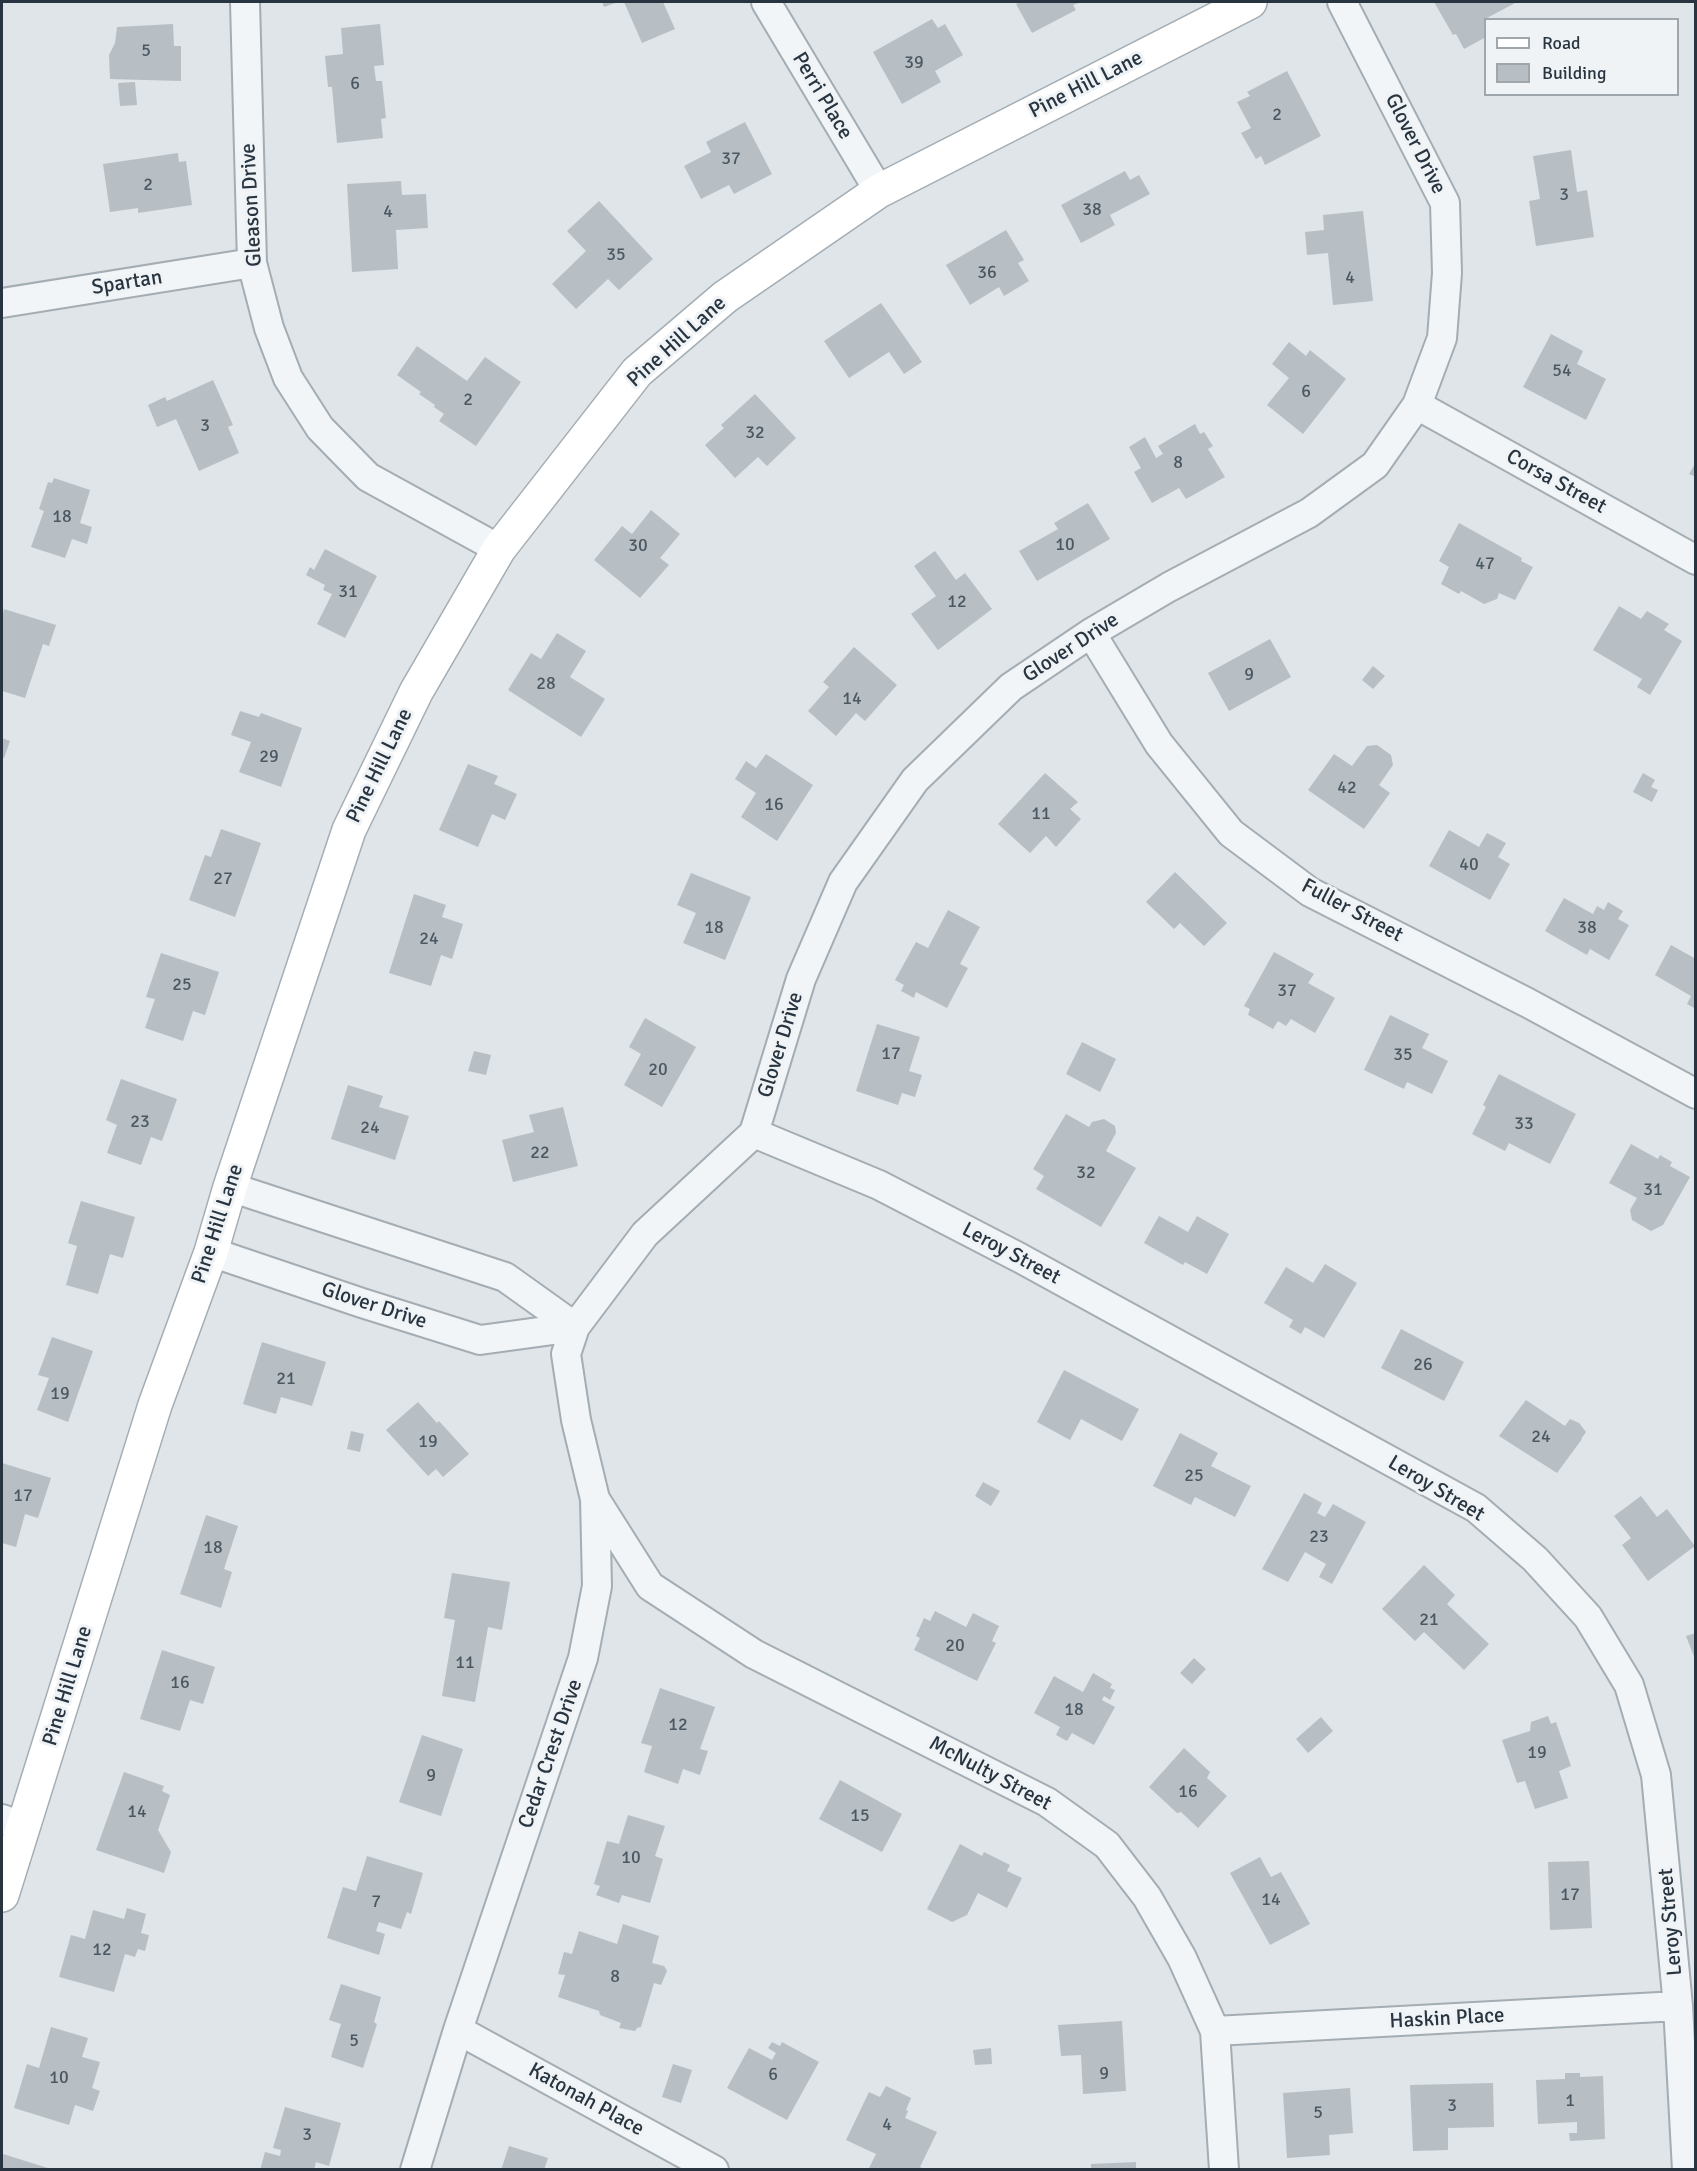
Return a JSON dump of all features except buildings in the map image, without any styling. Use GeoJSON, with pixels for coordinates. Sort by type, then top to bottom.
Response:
{"type":"FeatureCollection","features":[{"type":"Feature","properties":{"kind":"street","name":"Gleason Drive"},"geometry":{"type":"LineString","coordinates":[[244,2],[252,263],[269,328],[288,378],[320,428],[368,477],[499,549]]}},
{"type":"Feature","properties":{"kind":"street","name":"Perri Place"},"geometry":{"type":"LineString","coordinates":[[766,2],[879,191]]}},
{"type":"Feature","properties":{"kind":"street","name":"Pine Hill Lane"},"geometry":{"type":"LineString","coordinates":[[2,1895],[13,1823],[155,1405],[211,1252],[230,1187],[349,830],[416,692],[499,549],[637,372],[725,297],[879,191],[1250,2]]}},
{"type":"Feature","properties":{"kind":"street","name":"Glover Drive"},"geometry":{"type":"LineString","coordinates":[[754,1133],[801,980],[843,882],[915,780],[1011,687],[1091,633],[1169,588],[1309,513],[1375,465],[1417,405],[1442,338],[1447,273],[1445,203],[1342,2]]}},
{"type":"Feature","properties":{"kind":"street","name":"Spartan"},"geometry":{"type":"LineString","coordinates":[[2,303],[252,263]]}},
{"type":"Feature","properties":{"kind":"street","name":"Corsa Street"},"geometry":{"type":"LineString","coordinates":[[1417,405],[1695,560]]}},
{"type":"Feature","properties":{"kind":"street","name":"Fuller Street"},"geometry":{"type":"LineString","coordinates":[[1091,633],[1159,744],[1231,833],[1310,892],[1528,1003],[1695,1094]]}},
{"type":"Feature","properties":{"kind":"street"},"geometry":{"type":"LineString","coordinates":[[230,1187],[505,1277],[575,1327],[645,1234],[754,1133]]}},
{"type":"Feature","properties":{"kind":"street","name":"Leroy Street"},"geometry":{"type":"LineString","coordinates":[[754,1133],[879,1185],[1020,1258],[1476,1508],[1535,1559],[1588,1617],[1629,1685],[1656,1775],[1678,2006],[1687,2169]]}},
{"type":"Feature","properties":{"kind":"street","name":"Glover Drive"},"geometry":{"type":"LineString","coordinates":[[211,1252],[480,1340],[575,1327]]}},
{"type":"Feature","properties":{"kind":"street","name":"Cedar Crest Drive"},"geometry":{"type":"LineString","coordinates":[[415,2169],[458,2030],[583,1658],[597,1586],[595,1499],[576,1420],[566,1354],[575,1327]]}},
{"type":"Feature","properties":{"kind":"street","name":"McNulty Street"},"geometry":{"type":"LineString","coordinates":[[595,1499],[650,1586],[754,1654],[1047,1802],[1107,1845],[1147,1897],[1182,1958],[1215,2031],[1224,2169]]}},
{"type":"Feature","properties":{"kind":"street","name":"Haskin Place"},"geometry":{"type":"LineString","coordinates":[[1215,2031],[1678,2006]]}},
{"type":"Feature","properties":{"kind":"street","name":"Katonah Place"},"geometry":{"type":"LineString","coordinates":[[458,2030],[714,2169]]}}]}
